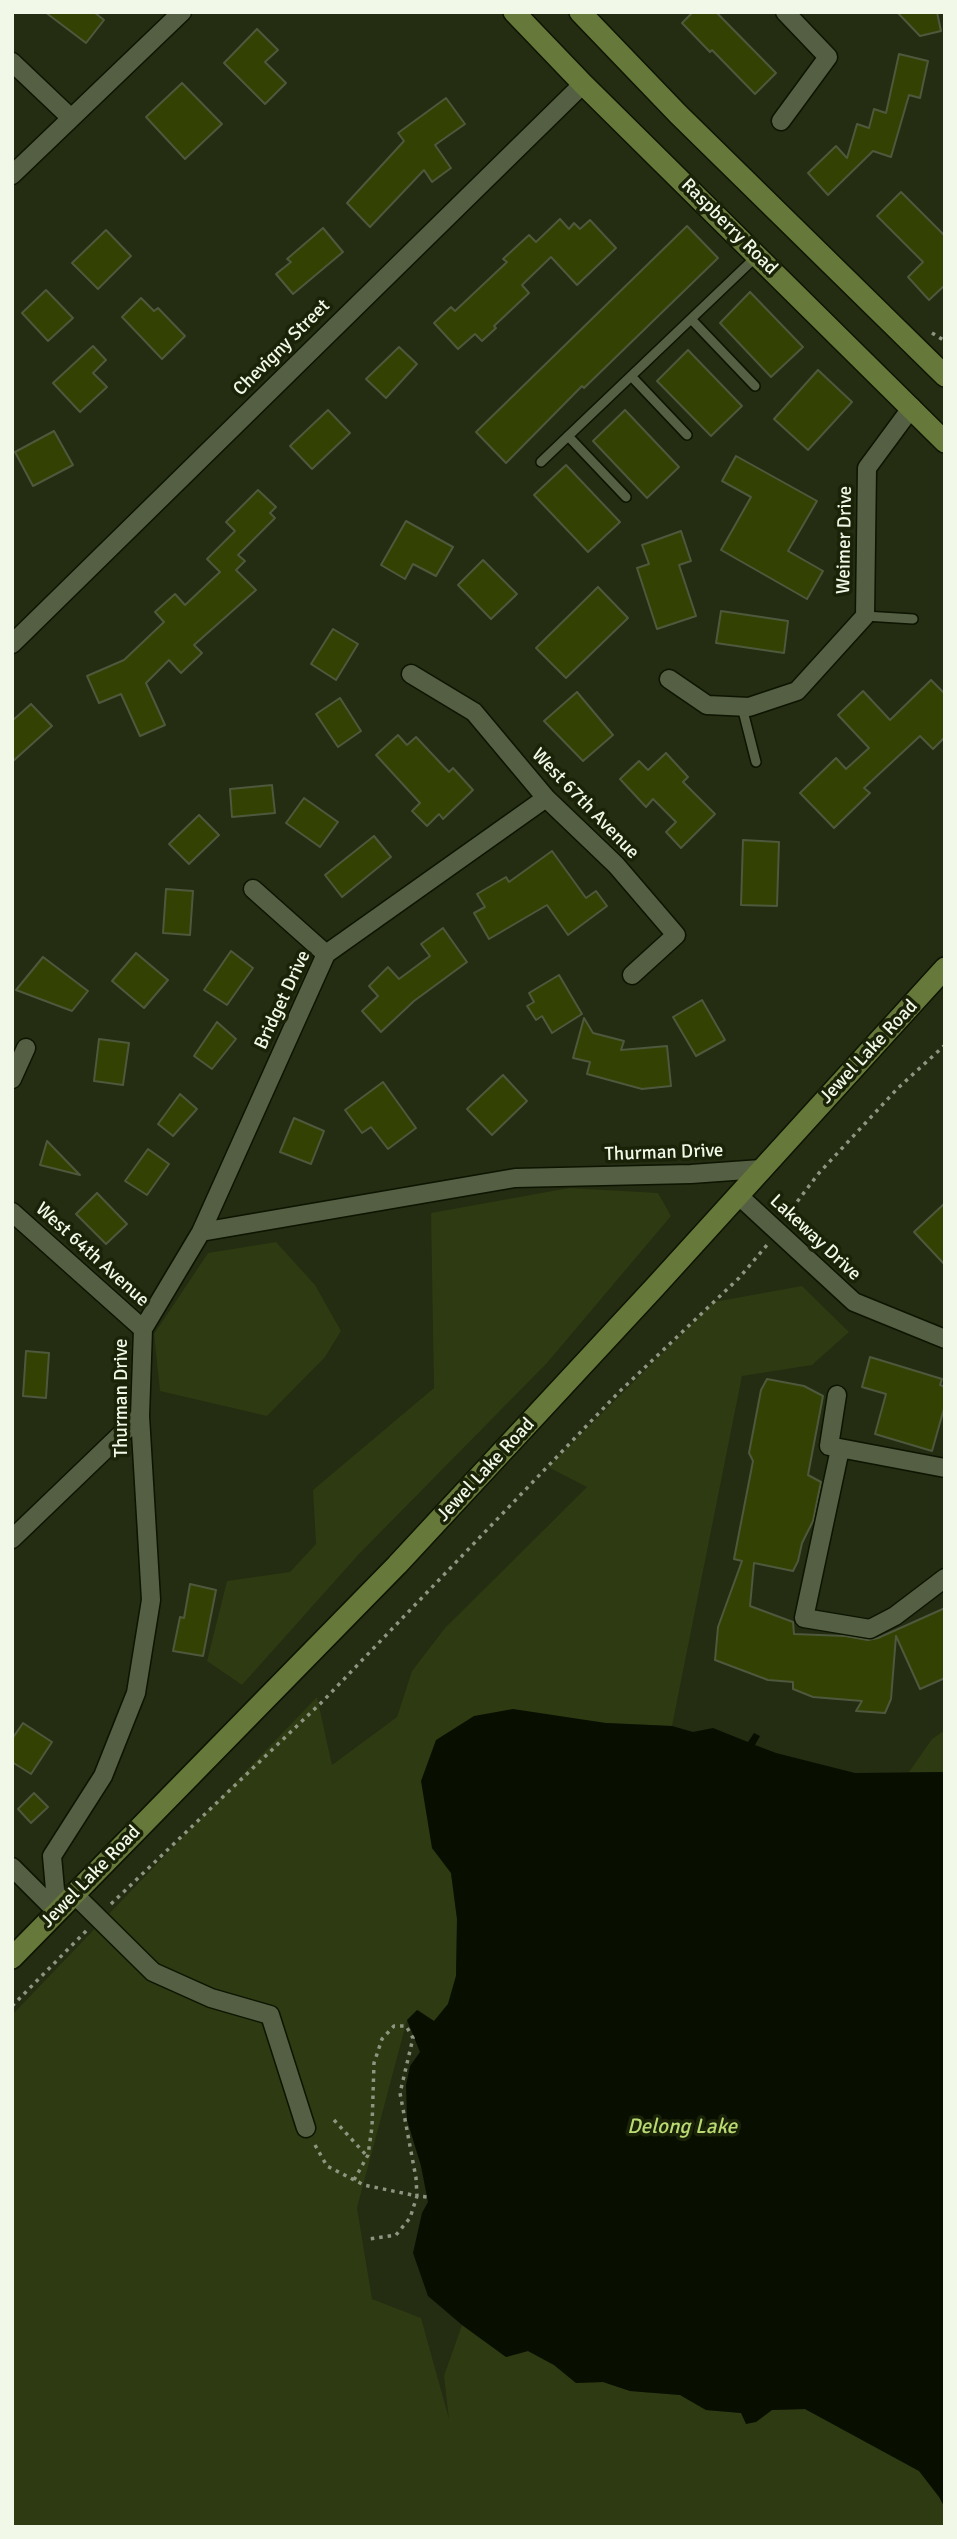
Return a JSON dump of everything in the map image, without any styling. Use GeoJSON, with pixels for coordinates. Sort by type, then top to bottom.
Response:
{"type":"FeatureCollection","features":[{"type":"Feature","properties":{"kind":"main road","name":"Raspberry Road"},"geometry":{"type":"LineString","coordinates":[[514,12],[583,84],[945,442]]}},
{"type":"Feature","properties":{"kind":"main road"},"geometry":{"type":"LineString","coordinates":[[580,12],[678,114],[945,376]]}},
{"type":"Feature","properties":{"kind":"main road","name":"Jewel Lake Road"},"geometry":{"type":"LineString","coordinates":[[12,1958],[397,1565],[646,1297],[945,968]]}},
{"type":"Feature","properties":{"kind":"street"},"geometry":{"type":"LineString","coordinates":[[12,175],[182,12]]}},
{"type":"Feature","properties":{"kind":"street"},"geometry":{"type":"LineString","coordinates":[[781,121],[828,57],[786,12]]}},
{"type":"Feature","properties":{"kind":"street"},"geometry":{"type":"LineString","coordinates":[[12,62],[71,118]]}},
{"type":"Feature","properties":{"kind":"street","name":"Chevigny Street"},"geometry":{"type":"LineString","coordinates":[[12,644],[583,84]]}},
{"type":"Feature","properties":{"kind":"street","name":"Weimer Drive"},"geometry":{"type":"LineString","coordinates":[[669,679],[707,705],[749,707],[797,691],[866,616],[867,468],[912,407]]}},
{"type":"Feature","properties":{"kind":"street","name":"West 67th Avenue"},"geometry":{"type":"LineString","coordinates":[[411,674],[474,712],[546,798],[616,865],[676,935],[632,975]]}},
{"type":"Feature","properties":{"kind":"street","name":"Bridget Drive"},"geometry":{"type":"LineString","coordinates":[[201,1232],[326,954],[546,798]]}},
{"type":"Feature","properties":{"kind":"street"},"geometry":{"type":"LineString","coordinates":[[253,889],[326,954]]}},
{"type":"Feature","properties":{"kind":"street"},"geometry":{"type":"LineString","coordinates":[[12,1079],[26,1048]]}},
{"type":"Feature","properties":{"kind":"street","name":"Thurman Drive"},"geometry":{"type":"LineString","coordinates":[[57,1912],[52,1856],[103,1776],[136,1693],[151,1600],[140,1416],[143,1329],[201,1232],[515,1178],[691,1174],[761,1169]]}},
{"type":"Feature","properties":{"kind":"street","name":"Lakeway Drive"},"geometry":{"type":"LineString","coordinates":[[738,1195],[854,1302],[945,1339]]}},
{"type":"Feature","properties":{"kind":"street","name":"West 64th Avenue"},"geometry":{"type":"LineString","coordinates":[[12,1212],[143,1329]]}},
{"type":"Feature","properties":{"kind":"street"},"geometry":{"type":"LineString","coordinates":[[837,1395],[829,1446],[945,1468]]}},
{"type":"Feature","properties":{"kind":"street"},"geometry":{"type":"LineString","coordinates":[[12,1539],[140,1416]]}},
{"type":"Feature","properties":{"kind":"street"},"geometry":{"type":"LineString","coordinates":[[840,1449],[804,1618],[870,1629],[895,1616],[945,1578]]}},
{"type":"Feature","properties":{"kind":"street"},"geometry":{"type":"LineString","coordinates":[[12,1867],[57,1912]]}},
{"type":"Feature","properties":{"kind":"street"},"geometry":{"type":"LineString","coordinates":[[74,1894],[153,1972],[211,1998],[270,2015],[306,2128]]}},
{"type":"Feature","properties":{"kind":"lane"},"geometry":{"type":"LineString","coordinates":[[541,462],[758,256]]}},
{"type":"Feature","properties":{"kind":"lane"},"geometry":{"type":"LineString","coordinates":[[691,319],[755,386]]}},
{"type":"Feature","properties":{"kind":"lane"},"geometry":{"type":"LineString","coordinates":[[631,376],[687,435]]}},
{"type":"Feature","properties":{"kind":"lane"},"geometry":{"type":"LineString","coordinates":[[568,436],[626,497]]}},
{"type":"Feature","properties":{"kind":"lane"},"geometry":{"type":"LineString","coordinates":[[866,616],[914,620]]}},
{"type":"Feature","properties":{"kind":"lane"},"geometry":{"type":"LineString","coordinates":[[742,707],[756,762]]}},
{"type":"Feature","properties":{"kind":"path"},"geometry":{"type":"LineString","coordinates":[[12,2006],[98,1918],[323,1701],[628,1383],[762,1254],[776,1230],[819,1173],[898,1088],[945,1045]]}},
{"type":"Feature","properties":{"kind":"path"},"geometry":{"type":"LineString","coordinates":[[354,2180],[367,2156],[372,2127],[374,2063],[382,2039],[394,2026],[406,2026],[413,2038],[400,2093],[416,2178],[416,2196],[410,2217],[396,2235],[369,2239]]}},
{"type":"Feature","properties":{"kind":"path"},"geometry":{"type":"LineString","coordinates":[[334,2120],[367,2156]]}},
{"type":"Feature","properties":{"kind":"path"},"geometry":{"type":"LineString","coordinates":[[306,2128],[327,2166],[364,2185],[427,2197]]}},
{"type":"Feature","properties":{"kind":"green space"},"geometry":{"type":"Polygon","coordinates":[[[569,1188],[658,1193],[671,1216],[547,1363],[359,1554],[242,1685],[207,1661],[227,1581],[290,1572],[316,1544],[313,1490],[434,1388],[431,1213],[569,1188]]]}},
{"type":"Feature","properties":{"kind":"green space"},"geometry":{"type":"Polygon","coordinates":[[[276,1242],[315,1285],[341,1331],[325,1357],[267,1416],[160,1391],[154,1334],[208,1253],[276,1242]]]}},
{"type":"Feature","properties":{"kind":"green space"},"geometry":{"type":"Polygon","coordinates":[[[802,1286],[849,1332],[812,1365],[742,1376],[672,1726],[606,1723],[432,1848],[451,1873],[457,1919],[456,1976],[448,2004],[434,2021],[418,2010],[407,2020],[357,2208],[372,2299],[421,2318],[449,2419],[444,2376],[462,2325],[506,2357],[528,2351],[554,2365],[576,2383],[603,2382],[630,2391],[680,2395],[706,2410],[741,2413],[756,2422],[772,2410],[805,2409],[919,2471],[940,2497],[945,2508],[945,2527],[12,2527],[12,2015],[317,1697],[332,1765],[397,1717],[412,1671],[445,1628],[587,1487],[548,1467],[714,1302],[802,1286]]]}},
{"type":"Feature","properties":{"kind":"green space"},"geometry":{"type":"Polygon","coordinates":[[[945,1730],[945,1772],[909,1772],[932,1739],[945,1730]]]}},
{"type":"Feature","properties":{"kind":"water","name":"Delong Lake"},"geometry":{"type":"Polygon","coordinates":[[[513,1709],[606,1723],[672,1726],[693,1732],[713,1728],[748,1742],[754,1733],[760,1736],[755,1745],[855,1773],[945,1772],[945,2508],[919,2471],[805,2409],[772,2410],[756,2422],[746,2424],[741,2413],[706,2410],[680,2395],[630,2391],[603,2382],[576,2383],[554,2365],[528,2351],[506,2357],[428,2296],[413,2253],[422,2213],[428,2202],[421,2166],[407,2120],[406,2085],[410,2066],[420,2052],[407,2020],[417,2010],[434,2021],[448,2004],[456,1976],[457,1919],[451,1873],[432,1848],[421,1781],[436,1740],[474,1716],[513,1709]]]}},
{"type":"Feature","properties":{"kind":"building"},"geometry":{"type":"Polygon","coordinates":[[[45,12],[94,12],[104,20],[86,43],[45,12]]]}},
{"type":"Feature","properties":{"kind":"building"},"geometry":{"type":"Polygon","coordinates":[[[693,12],[716,12],[776,73],[755,94],[682,23],[693,12]]]}},
{"type":"Feature","properties":{"kind":"building"},"geometry":{"type":"Polygon","coordinates":[[[897,12],[937,12],[941,31],[920,36],[897,12]]]}},
{"type":"Feature","properties":{"kind":"building"},"geometry":{"type":"Polygon","coordinates":[[[257,29],[278,50],[265,62],[286,83],[265,104],[224,63],[257,29]]]}},
{"type":"Feature","properties":{"kind":"building"},"geometry":{"type":"Polygon","coordinates":[[[899,54],[928,61],[920,98],[909,95],[891,157],[873,151],[828,195],[808,173],[836,146],[847,158],[857,124],[869,128],[874,109],[886,113],[899,54]]]}},
{"type":"Feature","properties":{"kind":"building"},"geometry":{"type":"Polygon","coordinates":[[[182,83],[222,124],[185,159],[146,117],[182,83]]]}},
{"type":"Feature","properties":{"kind":"building"},"geometry":{"type":"Polygon","coordinates":[[[446,98],[465,124],[435,145],[451,168],[432,182],[424,170],[370,227],[347,203],[404,141],[398,133],[446,98]]]}},
{"type":"Feature","properties":{"kind":"building"},"geometry":{"type":"Polygon","coordinates":[[[901,192],[945,236],[945,285],[929,300],[908,277],[923,262],[877,216],[901,192]]]}},
{"type":"Feature","properties":{"kind":"building"},"geometry":{"type":"Polygon","coordinates":[[[560,219],[569,229],[574,223],[580,229],[590,220],[616,248],[577,285],[551,257],[522,285],[529,293],[494,326],[496,328],[482,341],[475,334],[458,349],[434,323],[451,307],[455,311],[507,262],[503,259],[529,235],[536,242],[560,219]]]}},
{"type":"Feature","properties":{"kind":"building"},"geometry":{"type":"Polygon","coordinates":[[[687,226],[718,258],[584,388],[582,386],[506,463],[476,432],[687,226]]]}},
{"type":"Feature","properties":{"kind":"building"},"geometry":{"type":"Polygon","coordinates":[[[323,228],[343,252],[293,294],[276,274],[291,262],[287,259],[323,228]]]}},
{"type":"Feature","properties":{"kind":"building"},"geometry":{"type":"Polygon","coordinates":[[[106,230],[131,256],[98,289],[72,263],[106,230]]]}},
{"type":"Feature","properties":{"kind":"building"},"geometry":{"type":"Polygon","coordinates":[[[46,290],[73,318],[48,341],[22,313],[46,290]]]}},
{"type":"Feature","properties":{"kind":"building"},"geometry":{"type":"Polygon","coordinates":[[[750,292],[803,347],[771,377],[720,323],[750,292]]]}},
{"type":"Feature","properties":{"kind":"building"},"geometry":{"type":"Polygon","coordinates":[[[141,298],[154,311],[158,308],[185,336],[162,359],[122,317],[141,298]]]}},
{"type":"Feature","properties":{"kind":"building"},"geometry":{"type":"Polygon","coordinates":[[[93,346],[106,360],[93,373],[107,387],[80,412],[53,383],[93,346]]]}},
{"type":"Feature","properties":{"kind":"building"},"geometry":{"type":"Polygon","coordinates":[[[399,347],[417,364],[386,398],[366,379],[399,347]]]}},
{"type":"Feature","properties":{"kind":"building"},"geometry":{"type":"Polygon","coordinates":[[[688,350],[742,406],[711,436],[657,381],[688,350]]]}},
{"type":"Feature","properties":{"kind":"building"},"geometry":{"type":"Polygon","coordinates":[[[818,370],[852,402],[808,450],[774,419],[818,370]]]}},
{"type":"Feature","properties":{"kind":"building"},"geometry":{"type":"Polygon","coordinates":[[[328,410],[350,433],[312,469],[290,446],[328,410]]]}},
{"type":"Feature","properties":{"kind":"building"},"geometry":{"type":"Polygon","coordinates":[[[625,410],[679,467],[647,498],[593,441],[625,410]]]}},
{"type":"Feature","properties":{"kind":"building"},"geometry":{"type":"Polygon","coordinates":[[[54,431],[73,465],[33,486],[15,452],[54,431]]]}},
{"type":"Feature","properties":{"kind":"building"},"geometry":{"type":"Polygon","coordinates":[[[736,456],[817,501],[788,551],[823,571],[807,599],[721,550],[751,497],[722,481],[736,456]]]}},
{"type":"Feature","properties":{"kind":"building"},"geometry":{"type":"Polygon","coordinates":[[[566,465],[620,522],[588,552],[534,495],[566,465]]]}},
{"type":"Feature","properties":{"kind":"building"},"geometry":{"type":"Polygon","coordinates":[[[258,490],[276,507],[270,513],[275,518],[238,555],[245,561],[236,570],[256,590],[194,645],[202,653],[181,673],[169,660],[146,683],[165,725],[140,736],[121,694],[99,703],[87,676],[124,660],[164,622],[155,612],[175,594],[185,605],[220,572],[207,559],[235,531],[226,522],[258,490]]]}},
{"type":"Feature","properties":{"kind":"building"},"geometry":{"type":"Polygon","coordinates":[[[406,521],[453,547],[436,576],[413,564],[405,579],[381,565],[406,521]]]}},
{"type":"Feature","properties":{"kind":"building"},"geometry":{"type":"Polygon","coordinates":[[[681,531],[691,561],[679,565],[696,616],[657,629],[637,568],[649,564],[642,545],[681,531]]]}},
{"type":"Feature","properties":{"kind":"building"},"geometry":{"type":"Polygon","coordinates":[[[483,560],[517,594],[491,619],[458,585],[483,560]]]}},
{"type":"Feature","properties":{"kind":"building"},"geometry":{"type":"Polygon","coordinates":[[[598,587],[628,618],[566,678],[536,648],[598,587]]]}},
{"type":"Feature","properties":{"kind":"building"},"geometry":{"type":"Polygon","coordinates":[[[721,611],[788,621],[784,653],[716,643],[721,611]]]}},
{"type":"Feature","properties":{"kind":"building"},"geometry":{"type":"Polygon","coordinates":[[[333,629],[358,644],[336,680],[311,664],[333,629]]]}},
{"type":"Feature","properties":{"kind":"building"},"geometry":{"type":"Polygon","coordinates":[[[931,680],[945,694],[945,737],[933,749],[920,736],[864,788],[870,793],[834,828],[800,793],[836,758],[846,769],[869,748],[838,715],[863,691],[890,720],[931,680]]]}},
{"type":"Feature","properties":{"kind":"building"},"geometry":{"type":"Polygon","coordinates":[[[577,692],[613,735],[583,761],[544,721],[577,692]]]}},
{"type":"Feature","properties":{"kind":"building"},"geometry":{"type":"Polygon","coordinates":[[[340,698],[361,731],[338,747],[316,714],[340,698]]]}},
{"type":"Feature","properties":{"kind":"building"},"geometry":{"type":"Polygon","coordinates":[[[31,704],[52,726],[12,762],[12,721],[31,704]]]}},
{"type":"Feature","properties":{"kind":"building"},"geometry":{"type":"Polygon","coordinates":[[[398,735],[407,745],[416,737],[449,772],[453,768],[473,790],[443,819],[439,814],[427,826],[412,811],[420,803],[376,755],[398,735]]]}},
{"type":"Feature","properties":{"kind":"building"},"geometry":{"type":"Polygon","coordinates":[[[666,753],[688,777],[683,782],[715,814],[681,848],[666,832],[676,822],[653,799],[646,807],[620,779],[639,761],[648,770],[666,753]]]}},
{"type":"Feature","properties":{"kind":"building"},"geometry":{"type":"Polygon","coordinates":[[[272,785],[275,813],[232,817],[230,789],[272,785]]]}},
{"type":"Feature","properties":{"kind":"building"},"geometry":{"type":"Polygon","coordinates":[[[304,798],[338,822],[320,847],[286,823],[304,798]]]}},
{"type":"Feature","properties":{"kind":"building"},"geometry":{"type":"Polygon","coordinates":[[[199,815],[219,835],[189,864],[169,844],[199,815]]]}},
{"type":"Feature","properties":{"kind":"building"},"geometry":{"type":"Polygon","coordinates":[[[374,836],[391,857],[342,897],[325,875],[374,836]]]}},
{"type":"Feature","properties":{"kind":"building"},"geometry":{"type":"Polygon","coordinates":[[[743,840],[779,842],[777,906],[741,905],[743,840]]]}},
{"type":"Feature","properties":{"kind":"building"},"geometry":{"type":"Polygon","coordinates":[[[552,851],[586,898],[596,891],[607,906],[568,935],[547,905],[489,939],[474,913],[485,907],[477,894],[506,877],[509,882],[552,851]]]}},
{"type":"Feature","properties":{"kind":"building"},"geometry":{"type":"Polygon","coordinates":[[[166,889],[193,891],[190,935],[163,933],[166,889]]]}},
{"type":"Feature","properties":{"kind":"building"},"geometry":{"type":"Polygon","coordinates":[[[443,928],[467,962],[414,1001],[381,1032],[362,1011],[378,996],[369,986],[388,967],[399,979],[430,956],[421,944],[443,928]]]}},
{"type":"Feature","properties":{"kind":"building"},"geometry":{"type":"Polygon","coordinates":[[[231,951],[253,968],[227,1005],[204,990],[231,951]]]}},
{"type":"Feature","properties":{"kind":"building"},"geometry":{"type":"Polygon","coordinates":[[[136,953],[168,980],[144,1008],[112,981],[136,953]]]}},
{"type":"Feature","properties":{"kind":"building"},"geometry":{"type":"Polygon","coordinates":[[[43,957],[88,991],[72,1011],[16,990],[43,957]]]}},
{"type":"Feature","properties":{"kind":"building"},"geometry":{"type":"Polygon","coordinates":[[[559,975],[582,1014],[552,1033],[542,1016],[536,1020],[527,1006],[534,1002],[529,993],[559,975]]]}},
{"type":"Feature","properties":{"kind":"building"},"geometry":{"type":"Polygon","coordinates":[[[702,1000],[725,1040],[696,1056],[673,1017],[702,1000]]]}},
{"type":"Feature","properties":{"kind":"building"},"geometry":{"type":"Polygon","coordinates":[[[584,1018],[593,1033],[624,1041],[621,1050],[667,1046],[671,1086],[642,1089],[587,1074],[590,1062],[573,1058],[584,1018]]]}},
{"type":"Feature","properties":{"kind":"building"},"geometry":{"type":"Polygon","coordinates":[[[217,1022],[236,1039],[212,1069],[194,1056],[217,1022]]]}},
{"type":"Feature","properties":{"kind":"building"},"geometry":{"type":"Polygon","coordinates":[[[99,1039],[129,1043],[123,1085],[94,1081],[99,1039]]]}},
{"type":"Feature","properties":{"kind":"building"},"geometry":{"type":"Polygon","coordinates":[[[503,1075],[527,1101],[492,1135],[467,1109],[503,1075]]]}},
{"type":"Feature","properties":{"kind":"building"},"geometry":{"type":"Polygon","coordinates":[[[383,1082],[416,1128],[388,1149],[371,1127],[362,1133],[345,1110],[383,1082]]]}},
{"type":"Feature","properties":{"kind":"building"},"geometry":{"type":"Polygon","coordinates":[[[180,1094],[197,1109],[173,1136],[158,1124],[180,1094]]]}},
{"type":"Feature","properties":{"kind":"building"},"geometry":{"type":"Polygon","coordinates":[[[294,1118],[324,1131],[311,1164],[280,1152],[294,1118]]]}},
{"type":"Feature","properties":{"kind":"building"},"geometry":{"type":"Polygon","coordinates":[[[47,1141],[80,1175],[40,1165],[47,1141]]]}},
{"type":"Feature","properties":{"kind":"building"},"geometry":{"type":"Polygon","coordinates":[[[148,1149],[169,1164],[147,1195],[125,1181],[148,1149]]]}},
{"type":"Feature","properties":{"kind":"building"},"geometry":{"type":"Polygon","coordinates":[[[97,1193],[127,1224],[106,1244],[76,1214],[97,1193]]]}},
{"type":"Feature","properties":{"kind":"building"},"geometry":{"type":"Polygon","coordinates":[[[945,1203],[945,1265],[914,1232],[945,1203]]]}},
{"type":"Feature","properties":{"kind":"building"},"geometry":{"type":"Polygon","coordinates":[[[26,1351],[49,1353],[46,1398],[23,1396],[26,1351]]]}},
{"type":"Feature","properties":{"kind":"building"},"geometry":{"type":"Polygon","coordinates":[[[870,1357],[942,1379],[940,1385],[945,1387],[945,1405],[932,1451],[875,1434],[886,1394],[862,1387],[870,1357]]]}},
{"type":"Feature","properties":{"kind":"building"},"geometry":{"type":"Polygon","coordinates":[[[767,1379],[804,1386],[823,1396],[808,1475],[821,1482],[813,1521],[793,1571],[754,1563],[750,1606],[793,1622],[794,1634],[845,1636],[868,1640],[945,1608],[945,1678],[920,1689],[896,1636],[891,1699],[885,1713],[856,1711],[862,1701],[813,1697],[793,1689],[793,1682],[768,1680],[715,1660],[718,1627],[742,1561],[734,1559],[753,1461],[749,1453],[761,1390],[767,1379]]]}},
{"type":"Feature","properties":{"kind":"building"},"geometry":{"type":"Polygon","coordinates":[[[190,1584],[216,1590],[203,1656],[173,1651],[180,1617],[184,1618],[190,1584]]]}},
{"type":"Feature","properties":{"kind":"building"},"geometry":{"type":"Polygon","coordinates":[[[23,1723],[52,1742],[31,1774],[12,1762],[12,1739],[23,1723]]]}},
{"type":"Feature","properties":{"kind":"building"},"geometry":{"type":"Polygon","coordinates":[[[34,1793],[48,1807],[31,1823],[18,1809],[34,1793]]]}}]}
